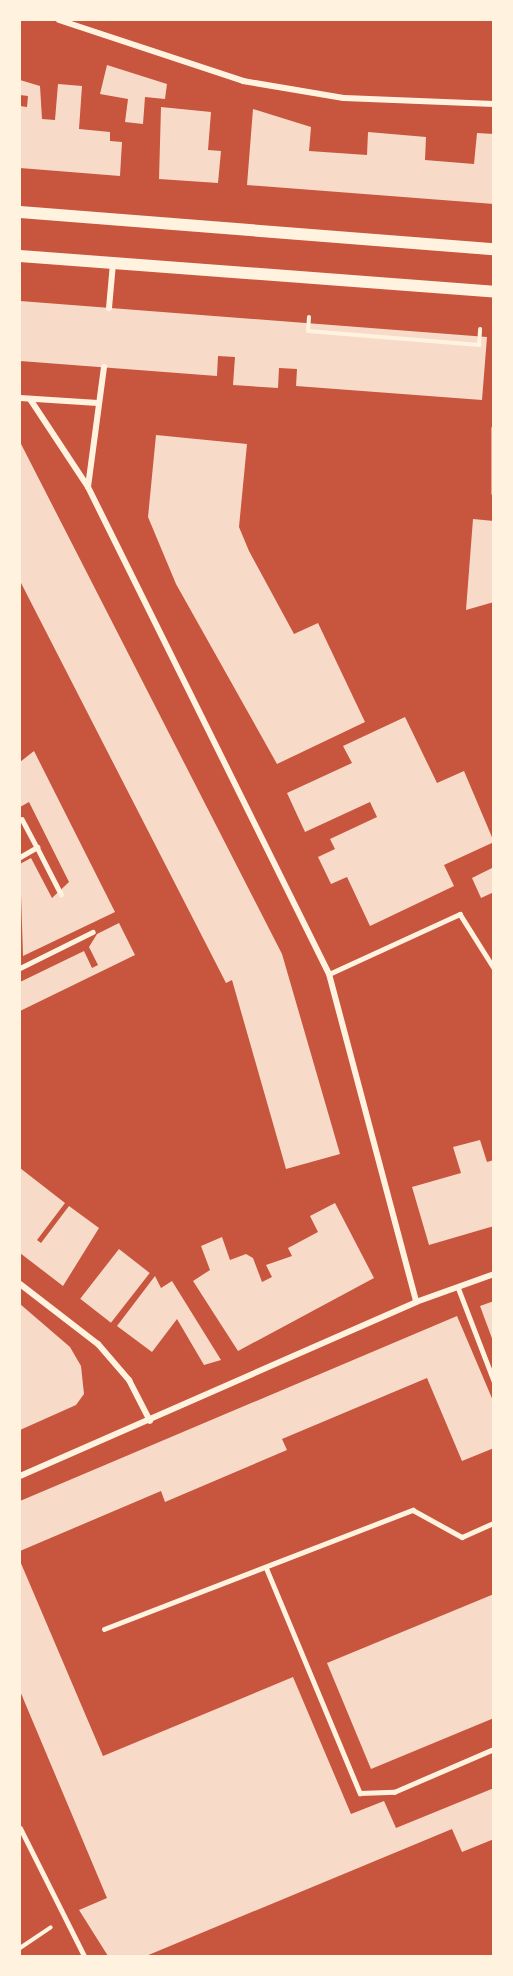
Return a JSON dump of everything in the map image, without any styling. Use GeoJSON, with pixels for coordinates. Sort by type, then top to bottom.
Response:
{"type":"FeatureCollection","features":[{"type":"Feature","properties":{"kind":"main road"},"geometry":{"type":"LineString","coordinates":[[20,212],[494,249]]}},
{"type":"Feature","properties":{"kind":"main road"},"geometry":{"type":"LineString","coordinates":[[20,256],[494,292]]}},
{"type":"Feature","properties":{"kind":"street"},"geometry":{"type":"LineString","coordinates":[[59,20],[243,81],[344,98],[494,104]]}},
{"type":"Feature","properties":{"kind":"street"},"geometry":{"type":"LineString","coordinates":[[109,308],[112,263]]}},
{"type":"Feature","properties":{"kind":"street"},"geometry":{"type":"LineString","coordinates":[[88,487],[104,367]]}},
{"type":"Feature","properties":{"kind":"street"},"geometry":{"type":"LineString","coordinates":[[20,398],[98,403]]}},
{"type":"Feature","properties":{"kind":"street"},"geometry":{"type":"LineString","coordinates":[[30,399],[88,487],[329,974],[416,1302]]}},
{"type":"Feature","properties":{"kind":"street"},"geometry":{"type":"LineString","coordinates":[[20,1476],[150,1421],[416,1302],[494,1274]]}},
{"type":"Feature","properties":{"kind":"street"},"geometry":{"type":"LineString","coordinates":[[20,1284],[98,1344],[129,1380],[150,1421]]}},
{"type":"Feature","properties":{"kind":"street"},"geometry":{"type":"LineString","coordinates":[[20,1828],[84,1956]]}},
{"type":"Feature","properties":{"kind":"lane"},"geometry":{"type":"LineString","coordinates":[[494,428],[494,493]]}},
{"type":"Feature","properties":{"kind":"lane"},"geometry":{"type":"LineString","coordinates":[[22,819],[61,894]]}},
{"type":"Feature","properties":{"kind":"lane"},"geometry":{"type":"LineString","coordinates":[[20,857],[37,847]]}},
{"type":"Feature","properties":{"kind":"lane"},"geometry":{"type":"LineString","coordinates":[[329,974],[460,914],[494,968]]}},
{"type":"Feature","properties":{"kind":"lane"},"geometry":{"type":"LineString","coordinates":[[20,968],[93,932]]}},
{"type":"Feature","properties":{"kind":"lane"},"geometry":{"type":"LineString","coordinates":[[458,1287],[494,1381]]}},
{"type":"Feature","properties":{"kind":"lane"},"geometry":{"type":"LineString","coordinates":[[104,1629],[413,1510],[462,1538],[494,1523]]}},
{"type":"Feature","properties":{"kind":"lane"},"geometry":{"type":"LineString","coordinates":[[266,1566],[360,1793],[394,1792],[494,1749]]}},
{"type":"Feature","properties":{"kind":"path"},"geometry":{"type":"LineString","coordinates":[[309,317],[308,331],[479,345],[480,329]]}},
{"type":"Feature","properties":{"kind":"path"},"geometry":{"type":"LineString","coordinates":[[20,1948],[64,1918]]}},
{"type":"Feature","properties":{"kind":"building"},"geometry":{"type":"Polygon","coordinates":[[[107,65],[167,84],[165,99],[145,97],[143,124],[125,122],[128,99],[100,94],[107,65]]]}},
{"type":"Feature","properties":{"kind":"building"},"geometry":{"type":"Polygon","coordinates":[[[20,80],[40,86],[42,119],[55,120],[58,84],[82,86],[79,129],[110,132],[110,141],[122,142],[120,176],[20,168],[20,106],[27,107],[28,96],[20,95],[20,80]]]}},
{"type":"Feature","properties":{"kind":"building"},"geometry":{"type":"Polygon","coordinates":[[[161,107],[211,112],[208,150],[221,151],[218,183],[159,179],[161,107]]]}},
{"type":"Feature","properties":{"kind":"building"},"geometry":{"type":"Polygon","coordinates":[[[253,109],[311,127],[309,151],[367,155],[368,132],[426,137],[425,160],[474,164],[477,133],[494,134],[494,204],[247,185],[253,109]]]}},
{"type":"Feature","properties":{"kind":"building"},"geometry":{"type":"Polygon","coordinates":[[[20,301],[487,337],[482,400],[296,386],[297,369],[279,368],[278,388],[233,385],[235,357],[218,356],[217,376],[20,361],[20,301]]]}},
{"type":"Feature","properties":{"kind":"building"},"geometry":{"type":"Polygon","coordinates":[[[156,435],[247,444],[239,527],[249,551],[294,634],[318,623],[365,722],[277,764],[176,584],[148,517],[156,435]]]}},
{"type":"Feature","properties":{"kind":"building"},"geometry":{"type":"Polygon","coordinates":[[[20,442],[282,954],[340,1154],[286,1169],[232,980],[226,983],[20,581],[20,442]]]}},
{"type":"Feature","properties":{"kind":"building"},"geometry":{"type":"Polygon","coordinates":[[[473,519],[494,521],[494,602],[466,610],[473,519]]]}},
{"type":"Feature","properties":{"kind":"building"},"geometry":{"type":"Polygon","coordinates":[[[405,717],[437,783],[464,771],[494,842],[444,865],[454,886],[370,926],[347,877],[331,884],[318,857],[335,849],[330,839],[377,817],[370,802],[305,832],[287,793],[352,763],[343,746],[405,717]]]}},
{"type":"Feature","properties":{"kind":"building"},"geometry":{"type":"Polygon","coordinates":[[[34,751],[115,912],[23,956],[20,864],[31,858],[52,898],[69,882],[29,802],[20,807],[20,762],[34,751]]]}},
{"type":"Feature","properties":{"kind":"building"},"geometry":{"type":"Polygon","coordinates":[[[494,867],[494,892],[481,898],[472,878],[494,867]]]}},
{"type":"Feature","properties":{"kind":"building"},"geometry":{"type":"Polygon","coordinates":[[[119,923],[135,955],[20,1011],[20,982],[84,951],[92,968],[98,965],[89,947],[97,934],[119,923]]]}},
{"type":"Feature","properties":{"kind":"building"},"geometry":{"type":"Polygon","coordinates":[[[480,1140],[487,1162],[494,1160],[494,1226],[429,1245],[412,1187],[461,1173],[453,1147],[480,1140]]]}},
{"type":"Feature","properties":{"kind":"building"},"geometry":{"type":"Polygon","coordinates":[[[20,1168],[65,1203],[37,1240],[41,1243],[69,1206],[99,1228],[63,1286],[20,1253],[20,1168]]]}},
{"type":"Feature","properties":{"kind":"building"},"geometry":{"type":"Polygon","coordinates":[[[335,1203],[374,1278],[238,1351],[193,1281],[210,1270],[201,1246],[222,1237],[230,1260],[246,1254],[253,1258],[262,1282],[272,1277],[266,1265],[292,1256],[288,1248],[318,1232],[310,1216],[335,1203]]]}},
{"type":"Feature","properties":{"kind":"building"},"geometry":{"type":"Polygon","coordinates":[[[119,1249],[150,1273],[111,1323],[80,1299],[119,1249]]]}},
{"type":"Feature","properties":{"kind":"building"},"geometry":{"type":"Polygon","coordinates":[[[155,1276],[161,1288],[172,1281],[221,1360],[204,1365],[177,1319],[152,1352],[117,1326],[155,1276]]]}},
{"type":"Feature","properties":{"kind":"building"},"geometry":{"type":"Polygon","coordinates":[[[494,1301],[494,1341],[493,1341],[480,1306],[494,1301]]]}},
{"type":"Feature","properties":{"kind":"building"},"geometry":{"type":"Polygon","coordinates":[[[20,1304],[70,1347],[81,1366],[84,1394],[76,1405],[20,1430],[20,1304]]]}},
{"type":"Feature","properties":{"kind":"building"},"geometry":{"type":"Polygon","coordinates":[[[457,1316],[494,1403],[494,1448],[462,1461],[427,1378],[282,1439],[287,1450],[165,1502],[161,1491],[20,1551],[20,1501],[457,1316]]]}},
{"type":"Feature","properties":{"kind":"building"},"geometry":{"type":"Polygon","coordinates":[[[20,1561],[103,1756],[293,1677],[351,1814],[384,1801],[396,1828],[494,1788],[494,1839],[462,1852],[452,1829],[146,1956],[108,1956],[79,1910],[107,1898],[20,1691],[20,1561]]]}},
{"type":"Feature","properties":{"kind":"building"},"geometry":{"type":"Polygon","coordinates":[[[494,1594],[494,1718],[371,1769],[327,1663],[494,1594]]]}}]}
